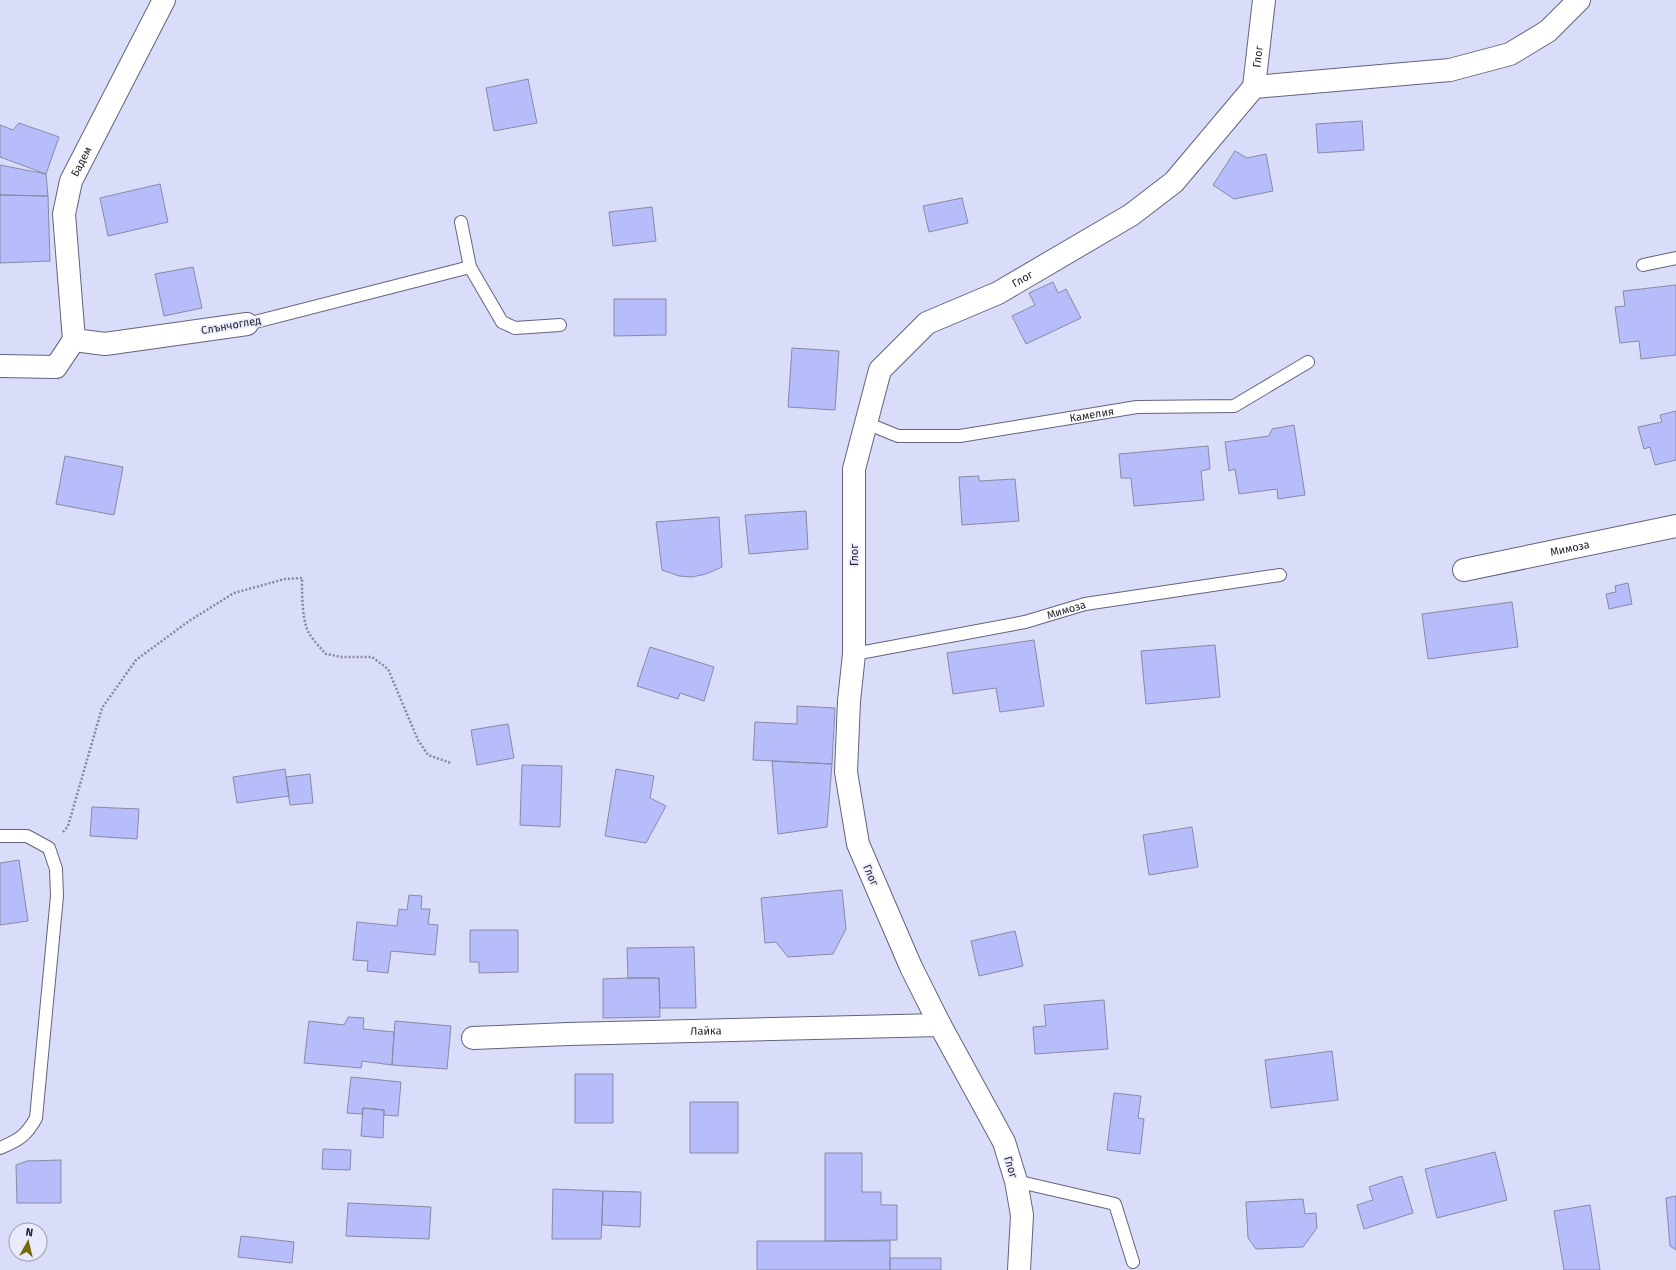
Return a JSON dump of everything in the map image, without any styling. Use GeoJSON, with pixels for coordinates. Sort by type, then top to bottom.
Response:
{"type":"FeatureCollection","features":[{"type":"Feature","properties":{"kind":"street","name":"Бадем"},"geometry":{"type":"LineString","coordinates":[[74,340],[64,214],[71,181],[164,0]]}},
{"type":"Feature","properties":{"kind":"street","name":"Глог"},"geometry":{"type":"LineString","coordinates":[[1019,1270],[1022,1215],[1016,1181],[1004,1142],[940,1025],[911,967],[858,844],[846,772],[849,701],[854,654],[854,469],[880,370],[927,323],[998,293],[1131,215],[1174,182],[1254,88],[1264,0]]}},
{"type":"Feature","properties":{"kind":"street"},"geometry":{"type":"LineString","coordinates":[[1254,88],[1450,70],[1510,54],[1548,31],[1579,0]]}},
{"type":"Feature","properties":{"kind":"street","name":"Слънчоглед"},"geometry":{"type":"LineString","coordinates":[[74,340],[105,344],[247,324]]}},
{"type":"Feature","properties":{"kind":"street"},"geometry":{"type":"LineString","coordinates":[[0,366],[56,367],[74,340]]}},
{"type":"Feature","properties":{"kind":"street","name":"Мимоза"},"geometry":{"type":"LineString","coordinates":[[1464,570],[1676,526]]}},
{"type":"Feature","properties":{"kind":"street","name":"Лайка"},"geometry":{"type":"LineString","coordinates":[[473,1038],[561,1034],[940,1025]]}},
{"type":"Feature","properties":{"kind":"lane"},"geometry":{"type":"LineString","coordinates":[[461,222],[470,267],[502,322],[515,328],[560,325]]}},
{"type":"Feature","properties":{"kind":"lane"},"geometry":{"type":"LineString","coordinates":[[1643,266],[1676,258]]}},
{"type":"Feature","properties":{"kind":"lane","name":"Слънчоглед"},"geometry":{"type":"LineString","coordinates":[[247,324],[470,267]]}},
{"type":"Feature","properties":{"kind":"lane","name":"Камелия"},"geometry":{"type":"LineString","coordinates":[[866,422],[898,436],[960,436],[1137,406],[1234,406],[1308,362]]}},
{"type":"Feature","properties":{"kind":"lane","name":"Мимоза"},"geometry":{"type":"LineString","coordinates":[[854,654],[1025,622],[1085,604],[1280,575]]}},
{"type":"Feature","properties":{"kind":"lane"},"geometry":{"type":"LineString","coordinates":[[0,836],[27,836],[49,848],[56,869],[57,896],[36,1118],[29,1131],[18,1140],[0,1148]]}},
{"type":"Feature","properties":{"kind":"lane"},"geometry":{"type":"LineString","coordinates":[[1016,1181],[1115,1204],[1127,1238],[1133,1262]]}},
{"type":"Feature","properties":{"kind":"path"},"geometry":{"type":"LineString","coordinates":[[49,848],[68,826],[102,708],[136,660],[189,621],[234,593],[285,579],[302,578],[302,601],[306,626],[311,636],[326,654],[342,657],[372,657],[388,668],[418,740],[428,755],[451,763]]}},
{"type":"Feature","properties":{"kind":"building"},"geometry":{"type":"Polygon","coordinates":[[[528,79],[537,123],[494,131],[486,88],[528,79]]]}},
{"type":"Feature","properties":{"kind":"building"},"geometry":{"type":"Polygon","coordinates":[[[1362,121],[1364,150],[1318,153],[1316,124],[1362,121]]]}},
{"type":"Feature","properties":{"kind":"building"},"geometry":{"type":"Polygon","coordinates":[[[19,123],[59,137],[46,174],[0,157],[0,125],[13,130],[19,123]]]}},
{"type":"Feature","properties":{"kind":"building"},"geometry":{"type":"Polygon","coordinates":[[[1235,151],[1247,158],[1266,154],[1273,191],[1234,199],[1213,185],[1235,151]]]}},
{"type":"Feature","properties":{"kind":"building"},"geometry":{"type":"Polygon","coordinates":[[[0,165],[46,174],[48,196],[0,195],[0,165]]]}},
{"type":"Feature","properties":{"kind":"building"},"geometry":{"type":"Polygon","coordinates":[[[160,184],[168,222],[108,236],[100,198],[160,184]]]}},
{"type":"Feature","properties":{"kind":"building"},"geometry":{"type":"Polygon","coordinates":[[[0,195],[48,196],[50,261],[0,263],[0,195]]]}},
{"type":"Feature","properties":{"kind":"building"},"geometry":{"type":"Polygon","coordinates":[[[962,198],[968,223],[929,232],[923,206],[962,198]]]}},
{"type":"Feature","properties":{"kind":"building"},"geometry":{"type":"Polygon","coordinates":[[[652,207],[656,241],[613,246],[609,212],[652,207]]]}},
{"type":"Feature","properties":{"kind":"building"},"geometry":{"type":"Polygon","coordinates":[[[193,267],[202,308],[164,316],[155,274],[193,267]]]}},
{"type":"Feature","properties":{"kind":"building"},"geometry":{"type":"Polygon","coordinates":[[[1053,282],[1058,293],[1066,289],[1081,318],[1026,344],[1012,316],[1035,305],[1029,293],[1053,282]]]}},
{"type":"Feature","properties":{"kind":"building"},"geometry":{"type":"Polygon","coordinates":[[[1676,285],[1676,355],[1641,359],[1639,341],[1620,343],[1615,307],[1625,306],[1623,291],[1676,285]]]}},
{"type":"Feature","properties":{"kind":"building"},"geometry":{"type":"Polygon","coordinates":[[[614,299],[666,299],[666,335],[614,336],[614,299]]]}},
{"type":"Feature","properties":{"kind":"building"},"geometry":{"type":"Polygon","coordinates":[[[792,348],[839,351],[835,410],[788,407],[792,348]]]}},
{"type":"Feature","properties":{"kind":"building"},"geometry":{"type":"Polygon","coordinates":[[[1676,411],[1676,460],[1655,465],[1650,447],[1644,449],[1638,427],[1662,422],[1660,415],[1676,411]]]}},
{"type":"Feature","properties":{"kind":"building"},"geometry":{"type":"Polygon","coordinates":[[[1294,425],[1305,495],[1278,499],[1277,489],[1239,494],[1235,469],[1229,471],[1225,442],[1269,436],[1272,429],[1294,425]]]}},
{"type":"Feature","properties":{"kind":"building"},"geometry":{"type":"Polygon","coordinates":[[[1208,446],[1210,469],[1201,471],[1204,500],[1134,506],[1131,478],[1121,478],[1119,454],[1208,446]]]}},
{"type":"Feature","properties":{"kind":"building"},"geometry":{"type":"Polygon","coordinates":[[[65,456],[123,467],[114,515],[56,504],[65,456]]]}},
{"type":"Feature","properties":{"kind":"building"},"geometry":{"type":"Polygon","coordinates":[[[979,476],[979,481],[1015,479],[1019,521],[962,525],[959,477],[979,476]]]}},
{"type":"Feature","properties":{"kind":"building"},"geometry":{"type":"Polygon","coordinates":[[[806,511],[808,549],[749,554],[745,515],[806,511]]]}},
{"type":"Feature","properties":{"kind":"building"},"geometry":{"type":"Polygon","coordinates":[[[719,517],[722,567],[706,574],[692,577],[679,576],[662,570],[656,522],[719,517]]]}},
{"type":"Feature","properties":{"kind":"building"},"geometry":{"type":"Polygon","coordinates":[[[1628,583],[1632,604],[1609,609],[1606,594],[1616,592],[1615,586],[1628,583]]]}},
{"type":"Feature","properties":{"kind":"building"},"geometry":{"type":"Polygon","coordinates":[[[1512,602],[1518,647],[1428,659],[1422,614],[1512,602]]]}},
{"type":"Feature","properties":{"kind":"building"},"geometry":{"type":"Polygon","coordinates":[[[1034,640],[1044,706],[1000,712],[996,688],[953,694],[947,653],[1034,640]]]}},
{"type":"Feature","properties":{"kind":"building"},"geometry":{"type":"Polygon","coordinates":[[[1215,645],[1220,697],[1146,704],[1141,651],[1215,645]]]}},
{"type":"Feature","properties":{"kind":"building"},"geometry":{"type":"Polygon","coordinates":[[[650,647],[714,667],[704,701],[680,693],[678,699],[637,686],[650,647]]]}},
{"type":"Feature","properties":{"kind":"building"},"geometry":{"type":"Polygon","coordinates":[[[797,706],[835,708],[832,764],[753,760],[755,722],[797,724],[797,706]]]}},
{"type":"Feature","properties":{"kind":"building"},"geometry":{"type":"Polygon","coordinates":[[[508,724],[514,758],[477,765],[471,730],[508,724]]]}},
{"type":"Feature","properties":{"kind":"building"},"geometry":{"type":"Polygon","coordinates":[[[772,761],[832,764],[827,827],[778,834],[772,761]]]}},
{"type":"Feature","properties":{"kind":"building"},"geometry":{"type":"Polygon","coordinates":[[[522,765],[562,766],[560,827],[520,825],[522,765]]]}},
{"type":"Feature","properties":{"kind":"building"},"geometry":{"type":"Polygon","coordinates":[[[285,769],[289,796],[237,803],[233,777],[285,769]]]}},
{"type":"Feature","properties":{"kind":"building"},"geometry":{"type":"Polygon","coordinates":[[[616,769],[654,776],[650,798],[666,806],[646,843],[605,836],[616,769]]]}},
{"type":"Feature","properties":{"kind":"building"},"geometry":{"type":"Polygon","coordinates":[[[310,774],[313,803],[290,805],[286,777],[310,774]]]}},
{"type":"Feature","properties":{"kind":"building"},"geometry":{"type":"Polygon","coordinates":[[[92,807],[139,809],[137,839],[90,836],[92,807]]]}},
{"type":"Feature","properties":{"kind":"building"},"geometry":{"type":"Polygon","coordinates":[[[1192,827],[1198,867],[1149,875],[1143,835],[1192,827]]]}},
{"type":"Feature","properties":{"kind":"building"},"geometry":{"type":"Polygon","coordinates":[[[19,860],[28,921],[0,925],[0,863],[19,860]]]}},
{"type":"Feature","properties":{"kind":"building"},"geometry":{"type":"Polygon","coordinates":[[[842,890],[846,929],[833,954],[788,957],[776,942],[765,943],[761,898],[842,890]]]}},
{"type":"Feature","properties":{"kind":"building"},"geometry":{"type":"Polygon","coordinates":[[[409,895],[422,896],[421,909],[430,909],[428,924],[438,925],[435,955],[391,951],[388,973],[367,971],[368,961],[353,960],[357,922],[397,926],[399,909],[407,910],[409,895]]]}},
{"type":"Feature","properties":{"kind":"building"},"geometry":{"type":"Polygon","coordinates":[[[470,930],[518,930],[518,972],[479,973],[479,962],[470,962],[470,930]]]}},
{"type":"Feature","properties":{"kind":"building"},"geometry":{"type":"Polygon","coordinates":[[[1015,931],[1023,966],[979,976],[971,941],[1015,931]]]}},
{"type":"Feature","properties":{"kind":"building"},"geometry":{"type":"Polygon","coordinates":[[[694,947],[696,1008],[660,1008],[659,978],[628,978],[627,948],[694,947]]]}},
{"type":"Feature","properties":{"kind":"building"},"geometry":{"type":"Polygon","coordinates":[[[659,978],[660,1017],[603,1018],[603,979],[659,978]]]}},
{"type":"Feature","properties":{"kind":"building"},"geometry":{"type":"Polygon","coordinates":[[[1104,1000],[1108,1049],[1035,1054],[1033,1027],[1046,1026],[1044,1005],[1104,1000]]]}},
{"type":"Feature","properties":{"kind":"building"},"geometry":{"type":"Polygon","coordinates":[[[348,1017],[364,1018],[363,1029],[394,1032],[392,1065],[362,1061],[361,1068],[304,1063],[309,1021],[344,1025],[348,1017]]]}},
{"type":"Feature","properties":{"kind":"building"},"geometry":{"type":"Polygon","coordinates":[[[395,1021],[451,1026],[447,1069],[392,1065],[395,1021]]]}},
{"type":"Feature","properties":{"kind":"building"},"geometry":{"type":"Polygon","coordinates":[[[1332,1051],[1338,1100],[1271,1108],[1265,1060],[1332,1051]]]}},
{"type":"Feature","properties":{"kind":"building"},"geometry":{"type":"Polygon","coordinates":[[[575,1074],[613,1074],[613,1123],[575,1123],[575,1074]]]}},
{"type":"Feature","properties":{"kind":"building"},"geometry":{"type":"Polygon","coordinates":[[[351,1077],[401,1082],[398,1116],[384,1115],[384,1110],[363,1108],[362,1114],[347,1113],[351,1077]]]}},
{"type":"Feature","properties":{"kind":"building"},"geometry":{"type":"Polygon","coordinates":[[[1114,1093],[1141,1096],[1138,1118],[1144,1119],[1140,1154],[1107,1150],[1114,1093]]]}},
{"type":"Feature","properties":{"kind":"building"},"geometry":{"type":"Polygon","coordinates":[[[690,1102],[738,1102],[738,1153],[690,1153],[690,1102]]]}},
{"type":"Feature","properties":{"kind":"building"},"geometry":{"type":"Polygon","coordinates":[[[363,1108],[384,1110],[383,1138],[361,1136],[363,1108]]]}},
{"type":"Feature","properties":{"kind":"building"},"geometry":{"type":"Polygon","coordinates":[[[323,1149],[351,1150],[350,1170],[322,1169],[323,1149]]]}},
{"type":"Feature","properties":{"kind":"building"},"geometry":{"type":"Polygon","coordinates":[[[1495,1152],[1507,1200],[1437,1218],[1425,1169],[1495,1152]]]}},
{"type":"Feature","properties":{"kind":"building"},"geometry":{"type":"Polygon","coordinates":[[[825,1153],[862,1153],[862,1192],[881,1192],[881,1205],[897,1205],[897,1240],[825,1241],[825,1153]]]}},
{"type":"Feature","properties":{"kind":"building"},"geometry":{"type":"Polygon","coordinates":[[[61,1160],[61,1203],[17,1203],[16,1165],[27,1161],[61,1160]]]}},
{"type":"Feature","properties":{"kind":"building"},"geometry":{"type":"Polygon","coordinates":[[[1402,1176],[1413,1213],[1364,1229],[1357,1205],[1373,1200],[1369,1187],[1402,1176]]]}},
{"type":"Feature","properties":{"kind":"building"},"geometry":{"type":"Polygon","coordinates":[[[553,1189],[603,1191],[601,1239],[552,1239],[553,1189]]]}},
{"type":"Feature","properties":{"kind":"building"},"geometry":{"type":"Polygon","coordinates":[[[603,1191],[641,1192],[640,1227],[602,1225],[603,1191]]]}},
{"type":"Feature","properties":{"kind":"building"},"geometry":{"type":"Polygon","coordinates":[[[1676,1196],[1676,1250],[1670,1246],[1666,1198],[1676,1196]]]}},
{"type":"Feature","properties":{"kind":"building"},"geometry":{"type":"Polygon","coordinates":[[[1303,1199],[1305,1214],[1316,1213],[1317,1228],[1303,1247],[1256,1249],[1248,1238],[1246,1202],[1303,1199]]]}},
{"type":"Feature","properties":{"kind":"building"},"geometry":{"type":"Polygon","coordinates":[[[348,1203],[431,1207],[429,1239],[346,1236],[348,1203]]]}},
{"type":"Feature","properties":{"kind":"building"},"geometry":{"type":"Polygon","coordinates":[[[1590,1205],[1600,1270],[1564,1270],[1554,1211],[1590,1205]]]}},
{"type":"Feature","properties":{"kind":"building"},"geometry":{"type":"Polygon","coordinates":[[[241,1236],[294,1242],[292,1263],[238,1257],[241,1236]]]}},
{"type":"Feature","properties":{"kind":"building"},"geometry":{"type":"Polygon","coordinates":[[[757,1241],[890,1241],[890,1270],[757,1270],[757,1241]]]}},
{"type":"Feature","properties":{"kind":"building"},"geometry":{"type":"Polygon","coordinates":[[[890,1258],[941,1258],[941,1270],[890,1270],[890,1258]]]}}]}
